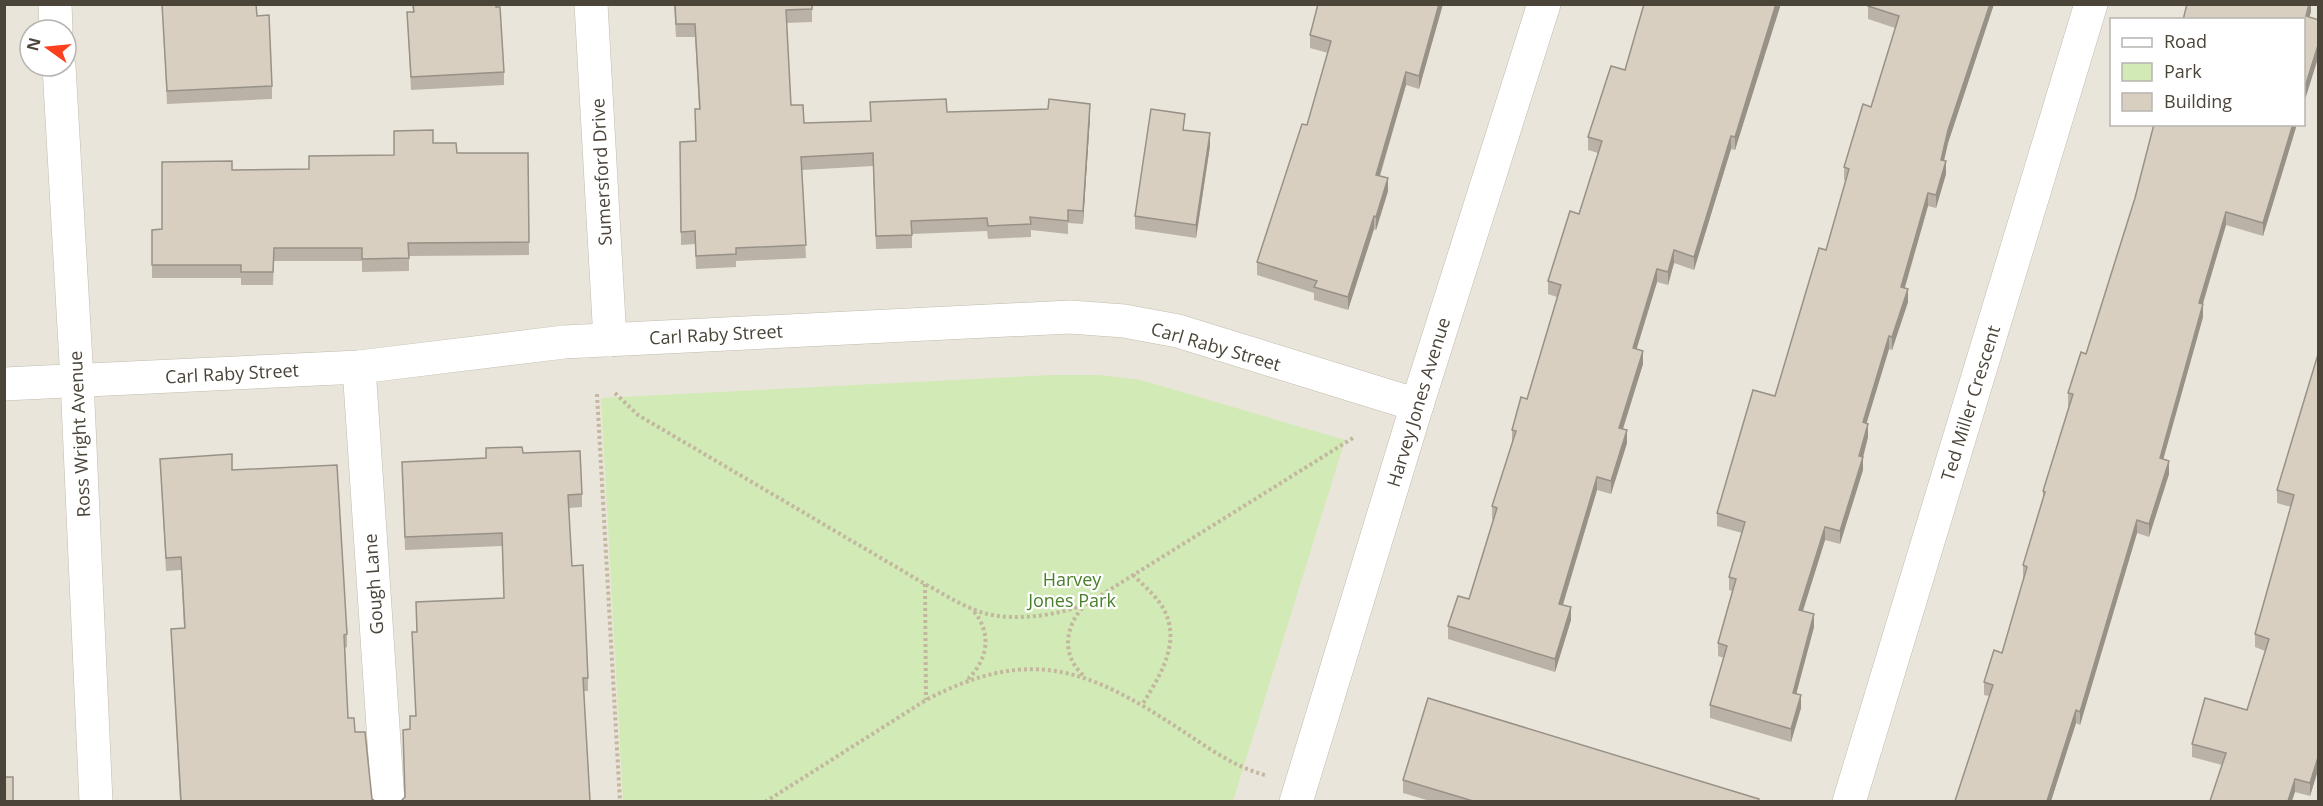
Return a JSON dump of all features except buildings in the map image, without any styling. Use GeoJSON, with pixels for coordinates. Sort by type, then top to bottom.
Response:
{"type":"FeatureCollection","features":[{"type":"Feature","properties":{"kind":"street","name":"Sumersford Drive"},"geometry":{"type":"LineString","coordinates":[[591,4],[610,340]]}},
{"type":"Feature","properties":{"kind":"street","name":"Harvey Jones Avenue"},"geometry":{"type":"LineString","coordinates":[[1298,793],[1417,405],[1544,4]]}},
{"type":"Feature","properties":{"kind":"street","name":"Ted Miller Crescent"},"geometry":{"type":"LineString","coordinates":[[1850,801],[2091,4]]}},
{"type":"Feature","properties":{"kind":"street","name":"Ross Wright Avenue"},"geometry":{"type":"LineString","coordinates":[[59,78],[77,380],[96,801]]}},
{"type":"Feature","properties":{"kind":"street","name":"Carl Raby Street"},"geometry":{"type":"LineString","coordinates":[[4,384],[359,367],[564,342],[1070,317],[1124,321],[1178,331],[1417,405]]}},
{"type":"Feature","properties":{"kind":"street","name":"Gough Lane"},"geometry":{"type":"LineString","coordinates":[[359,367],[388,801]]}},
{"type":"Feature","properties":{"kind":"path"},"geometry":{"type":"LineString","coordinates":[[615,393],[638,415],[925,584],[972,609],[1002,615],[1053,614],[1085,605]]}},
{"type":"Feature","properties":{"kind":"path"},"geometry":{"type":"LineString","coordinates":[[597,394],[620,801]]}},
{"type":"Feature","properties":{"kind":"path"},"geometry":{"type":"LineString","coordinates":[[1083,676],[1074,668],[1067,640],[1072,619],[1085,605],[1353,438]]}},
{"type":"Feature","properties":{"kind":"path"},"geometry":{"type":"LineString","coordinates":[[1133,575],[1166,614],[1169,629],[1165,666],[1142,705]]}},
{"type":"Feature","properties":{"kind":"path"},"geometry":{"type":"LineString","coordinates":[[925,584],[926,700]]}},
{"type":"Feature","properties":{"kind":"path"},"geometry":{"type":"LineString","coordinates":[[967,681],[983,660],[986,634],[981,620],[972,609]]}},
{"type":"Feature","properties":{"kind":"path"},"geometry":{"type":"LineString","coordinates":[[765,801],[926,700],[967,681],[1002,671],[1054,669],[1110,686],[1250,771],[1298,793]]}},
{"type":"Feature","properties":{"kind":"shaded area"},"geometry":{"type":"Polygon","coordinates":[[[5,5],[2318,5],[2318,801],[5,801],[5,5]]]}},
{"type":"Feature","properties":{"kind":"green space","name":"Harvey Jones Park"},"geometry":{"type":"Polygon","coordinates":[[[1050,375],[1099,375],[1141,380],[1345,440],[1233,801],[623,801],[601,398],[1050,375]]]}}]}
